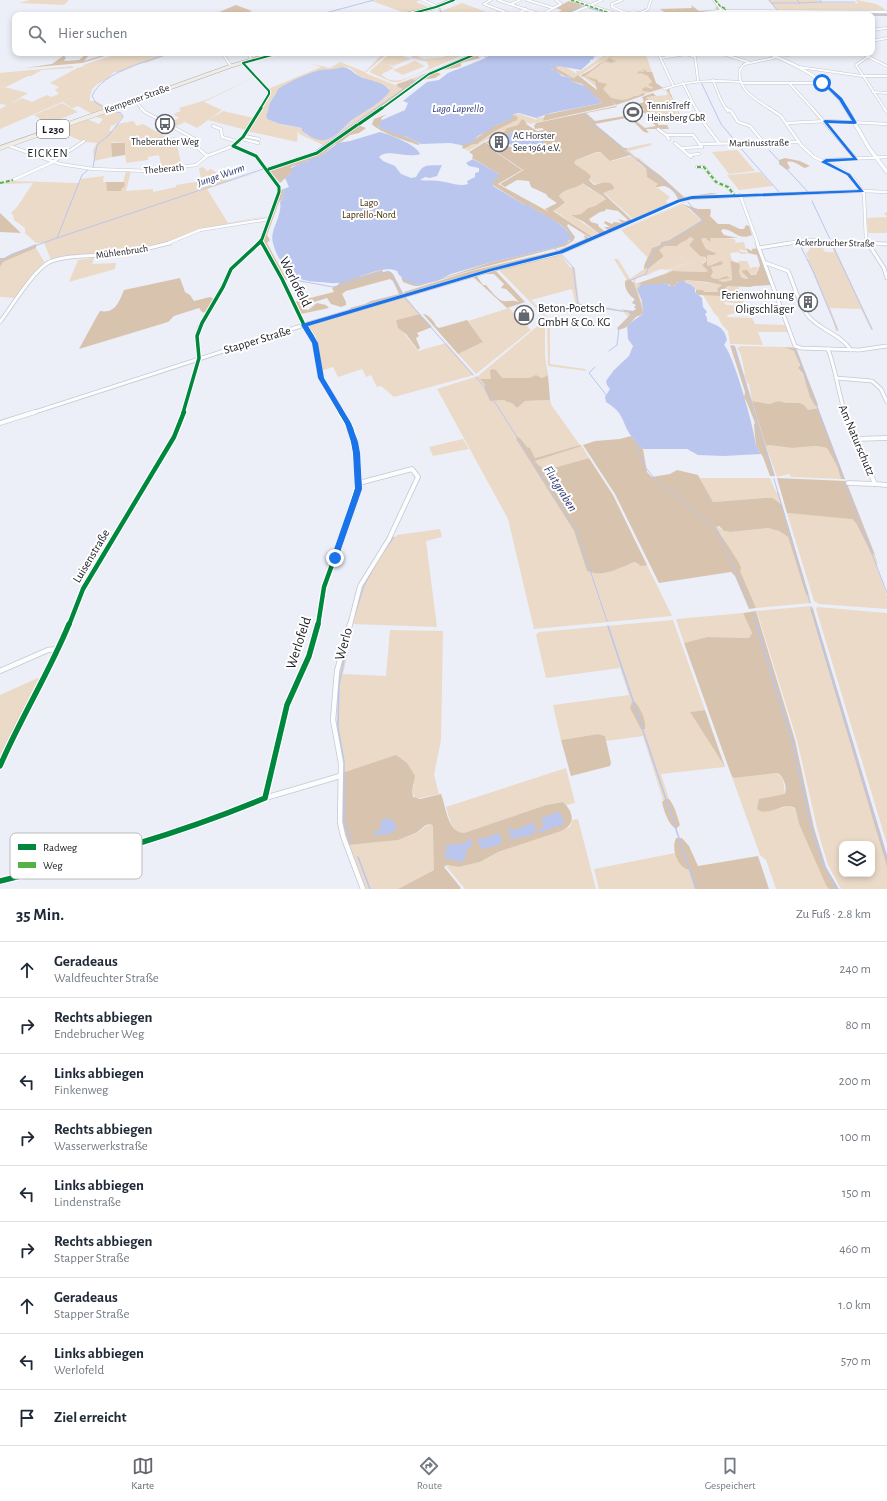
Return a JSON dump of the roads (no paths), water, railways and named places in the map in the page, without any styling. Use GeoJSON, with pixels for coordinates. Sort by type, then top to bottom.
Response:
{"type":"FeatureCollection","features":[{"type":"Feature","properties":{"kind":"main road"},"geometry":{"type":"LineString","coordinates":[[414,12],[452,0]]}},
{"type":"Feature","properties":{"kind":"main road"},"geometry":{"type":"LineString","coordinates":[[573,0],[609,12]]}},
{"type":"Feature","properties":{"kind":"main road"},"geometry":{"type":"LineString","coordinates":[[722,11],[752,12]]}},
{"type":"Feature","properties":{"kind":"main road"},"geometry":{"type":"LineString","coordinates":[[722,11],[887,12]]}},
{"type":"Feature","properties":{"kind":"main road","name":"Kempener Straße"},"geometry":{"type":"LineString","coordinates":[[0,148],[242,62],[263,56]]}},
{"type":"Feature","properties":{"kind":"main road"},"geometry":{"type":"LineString","coordinates":[[781,56],[799,66],[840,99],[874,158],[887,172]]}},
{"type":"Feature","properties":{"kind":"street"},"geometry":{"type":"LineString","coordinates":[[423,0],[437,6]]}},
{"type":"Feature","properties":{"kind":"street"},"geometry":{"type":"LineString","coordinates":[[491,0],[484,4],[504,12]]}},
{"type":"Feature","properties":{"kind":"street"},"geometry":{"type":"LineString","coordinates":[[498,0],[532,12]]}},
{"type":"Feature","properties":{"kind":"street"},"geometry":{"type":"LineString","coordinates":[[511,4],[520,0]]}},
{"type":"Feature","properties":{"kind":"street"},"geometry":{"type":"LineString","coordinates":[[528,0],[553,8]]}},
{"type":"Feature","properties":{"kind":"street"},"geometry":{"type":"LineString","coordinates":[[547,12],[561,3],[556,0]]}},
{"type":"Feature","properties":{"kind":"street"},"geometry":{"type":"LineString","coordinates":[[575,12],[602,0]]}},
{"type":"Feature","properties":{"kind":"street"},"geometry":{"type":"LineString","coordinates":[[622,0],[612,4],[612,7],[623,12]]}},
{"type":"Feature","properties":{"kind":"street"},"geometry":{"type":"LineString","coordinates":[[641,12],[648,9],[650,0]]}},
{"type":"Feature","properties":{"kind":"street"},"geometry":{"type":"LineString","coordinates":[[714,0],[722,11]]}},
{"type":"Feature","properties":{"kind":"street"},"geometry":{"type":"LineString","coordinates":[[520,12],[526,10]]}},
{"type":"Feature","properties":{"kind":"street"},"geometry":{"type":"LineString","coordinates":[[875,30],[886,29]]}},
{"type":"Feature","properties":{"kind":"street"},"geometry":{"type":"LineString","coordinates":[[875,40],[887,38]]}},
{"type":"Feature","properties":{"kind":"street"},"geometry":{"type":"LineString","coordinates":[[224,56],[231,66]]}},
{"type":"Feature","properties":{"kind":"street"},"geometry":{"type":"LineString","coordinates":[[673,85],[660,58],[674,56]]}},
{"type":"Feature","properties":{"kind":"street"},"geometry":{"type":"LineString","coordinates":[[692,56],[695,57],[698,80]]}},
{"type":"Feature","properties":{"kind":"street"},"geometry":{"type":"LineString","coordinates":[[729,56],[748,62],[771,59],[775,56]]}},
{"type":"Feature","properties":{"kind":"street"},"geometry":{"type":"LineString","coordinates":[[887,66],[869,56],[856,64],[862,76],[887,112]]}},
{"type":"Feature","properties":{"kind":"street"},"geometry":{"type":"LineString","coordinates":[[240,140],[270,94],[270,92],[242,62]]}},
{"type":"Feature","properties":{"kind":"street"},"geometry":{"type":"LineString","coordinates":[[748,62],[738,69],[741,83],[746,92],[776,112],[787,123],[799,142],[814,157],[849,174],[863,191],[865,199],[865,236],[867,242],[884,268],[887,278]]}},
{"type":"Feature","properties":{"kind":"street"},"geometry":{"type":"LineString","coordinates":[[799,66],[862,76],[887,76]]}},
{"type":"Feature","properties":{"kind":"street"},"geometry":{"type":"LineString","coordinates":[[664,89],[673,85],[698,80],[741,83],[822,83]]}},
{"type":"Feature","properties":{"kind":"street"},"geometry":{"type":"LineString","coordinates":[[713,80],[720,98],[727,109],[733,114],[738,122],[750,126],[764,143]]}},
{"type":"Feature","properties":{"kind":"street","name":"Martinusstraße"},"geometry":{"type":"LineString","coordinates":[[683,83],[701,120],[719,143]]}},
{"type":"Feature","properties":{"kind":"street"},"geometry":{"type":"LineString","coordinates":[[789,83],[825,121],[856,159]]}},
{"type":"Feature","properties":{"kind":"street"},"geometry":{"type":"LineString","coordinates":[[873,92],[887,93]]}},
{"type":"Feature","properties":{"kind":"street"},"geometry":{"type":"LineString","coordinates":[[135,100],[144,110],[195,139],[198,148],[204,155],[207,156]]}},
{"type":"Feature","properties":{"kind":"street"},"geometry":{"type":"LineString","coordinates":[[787,123],[825,121],[887,124]]}},
{"type":"Feature","properties":{"kind":"street"},"geometry":{"type":"LineString","coordinates":[[213,126],[221,129],[222,137],[258,143]]}},
{"type":"Feature","properties":{"kind":"street"},"geometry":{"type":"LineString","coordinates":[[658,129],[670,139]]}},
{"type":"Feature","properties":{"kind":"street"},"geometry":{"type":"LineString","coordinates":[[666,135],[693,135],[702,147],[681,148]]}},
{"type":"Feature","properties":{"kind":"street"},"geometry":{"type":"LineString","coordinates":[[244,136],[260,139]]}},
{"type":"Feature","properties":{"kind":"street","name":"Theberath"},"geometry":{"type":"LineString","coordinates":[[53,162],[90,169],[149,171],[166,170],[196,165],[207,156],[233,146],[240,140]]}},
{"type":"Feature","properties":{"kind":"street"},"geometry":{"type":"LineString","coordinates":[[13,180],[53,162],[84,141]]}},
{"type":"Feature","properties":{"kind":"street","name":"Martinusstraße"},"geometry":{"type":"LineString","coordinates":[[699,144],[799,142]]}},
{"type":"Feature","properties":{"kind":"street"},"geometry":{"type":"LineString","coordinates":[[675,143],[690,156],[699,154]]}},
{"type":"Feature","properties":{"kind":"street"},"geometry":{"type":"LineString","coordinates":[[7,145],[53,162]]}},
{"type":"Feature","properties":{"kind":"street"},"geometry":{"type":"LineString","coordinates":[[233,146],[254,155],[278,185],[279,190],[261,241]]}},
{"type":"Feature","properties":{"kind":"street"},"geometry":{"type":"LineString","coordinates":[[824,162],[826,160],[887,157]]}},
{"type":"Feature","properties":{"kind":"street"},"geometry":{"type":"LineString","coordinates":[[697,167],[704,167],[716,182],[728,187],[735,196]]}},
{"type":"Feature","properties":{"kind":"street","name":"Stapper Straße"},"geometry":{"type":"LineString","coordinates":[[0,423],[304,325],[491,270],[561,252],[685,200],[700,197],[863,191],[887,192]]}},
{"type":"Feature","properties":{"kind":"street"},"geometry":{"type":"LineString","coordinates":[[740,196],[766,263],[795,346],[801,348],[851,350],[864,350],[887,346]]}},
{"type":"Feature","properties":{"kind":"street","name":"Mühlenbruch"},"geometry":{"type":"LineString","coordinates":[[0,322],[29,283],[45,265],[50,262],[131,252],[169,243],[200,230],[269,219]]}},
{"type":"Feature","properties":{"kind":"street","name":"Ackerbrucher Straße"},"geometry":{"type":"LineString","coordinates":[[759,248],[806,240],[887,244]]}},
{"type":"Feature","properties":{"kind":"street","name":"Werlofeld"},"geometry":{"type":"LineString","coordinates":[[261,241],[282,279],[304,325],[315,343],[321,378],[353,435],[358,483],[358,489],[348,522],[324,587],[318,624],[309,656],[288,705],[265,798]]}},
{"type":"Feature","properties":{"kind":"street","name":"Luisenstraße"},"geometry":{"type":"LineString","coordinates":[[0,766],[14,733],[58,649],[83,590],[174,437],[190,393],[199,358],[197,336],[204,319],[233,267],[261,241]]}},
{"type":"Feature","properties":{"kind":"street"},"geometry":{"type":"LineString","coordinates":[[766,263],[776,265],[788,271],[807,314],[817,323],[840,336],[851,350]]}},
{"type":"Feature","properties":{"kind":"street","name":"Am Naturschutz"},"geometry":{"type":"LineString","coordinates":[[828,349],[834,366],[843,410],[854,439],[875,484]]}},
{"type":"Feature","properties":{"kind":"street"},"geometry":{"type":"LineString","coordinates":[[836,378],[867,380],[875,383],[881,389],[887,402]]}},
{"type":"Feature","properties":{"kind":"street"},"geometry":{"type":"LineString","coordinates":[[854,439],[887,438]]}},
{"type":"Feature","properties":{"kind":"street","name":"Werlo"},"geometry":{"type":"LineString","coordinates":[[358,483],[412,469],[418,477],[389,539],[360,586],[337,671],[333,720],[341,763],[340,822],[363,889]]}},
{"type":"Feature","properties":{"kind":"street","name":"Am Naturschutz"},"geometry":{"type":"LineString","coordinates":[[848,483],[887,485]]}},
{"type":"Feature","properties":{"kind":"street"},"geometry":{"type":"LineString","coordinates":[[0,671],[48,650],[58,649]]}},
{"type":"Feature","properties":{"kind":"street"},"geometry":{"type":"LineString","coordinates":[[142,843],[174,833],[245,807],[265,798],[340,776]]}},
{"type":"Feature","properties":{"kind":"street"},"geometry":{"type":"LineString","coordinates":[[0,881],[10,878]]}},
{"type":"Feature","properties":{"kind":"water","name":"Lago Laprello"},"geometry":{"type":"Polygon","coordinates":[[[484,56],[596,56],[581,70],[558,66],[550,69],[556,70],[562,76],[572,78],[571,81],[585,86],[602,103],[551,113],[536,118],[519,113],[514,114],[510,120],[493,126],[493,128],[478,136],[472,143],[461,145],[450,143],[421,144],[407,137],[378,127],[382,120],[405,110],[408,103],[403,101],[427,82],[439,80],[448,73],[486,58],[484,56]]]}},
{"type":"Feature","properties":{"kind":"water"},"geometry":{"type":"Polygon","coordinates":[[[342,67],[363,78],[384,85],[390,91],[379,102],[351,121],[337,134],[325,140],[319,140],[310,136],[302,131],[302,128],[280,124],[267,119],[266,115],[269,104],[278,89],[320,70],[342,67]]]}},
{"type":"Feature","properties":{"kind":"water"},"geometry":{"type":"Polygon","coordinates":[[[521,130],[536,134],[536,136],[544,140],[544,144],[533,149],[524,149],[505,142],[507,140],[504,139],[507,135],[521,130]]]}},
{"type":"Feature","properties":{"kind":"water","name":"Lago Laprello-Nord"},"geometry":{"type":"Polygon","coordinates":[[[380,132],[396,137],[414,147],[420,154],[409,155],[387,153],[379,157],[383,161],[395,166],[401,174],[411,178],[416,177],[423,167],[442,165],[437,176],[430,178],[425,177],[420,180],[465,185],[468,184],[467,181],[475,177],[475,173],[479,172],[479,168],[469,166],[466,163],[473,159],[499,174],[499,177],[493,181],[493,186],[525,205],[530,205],[532,208],[555,221],[569,233],[572,238],[566,243],[554,248],[492,262],[451,274],[437,281],[417,285],[403,280],[397,271],[392,269],[385,269],[337,283],[310,281],[298,278],[289,272],[282,263],[274,248],[272,238],[280,212],[280,202],[283,199],[283,189],[289,187],[285,178],[291,173],[291,168],[310,159],[321,156],[338,143],[380,132]]]}},
{"type":"Feature","properties":{"kind":"water"},"geometry":{"type":"Polygon","coordinates":[[[680,280],[695,288],[695,292],[702,298],[703,307],[707,312],[705,314],[707,321],[720,327],[726,335],[727,340],[724,345],[733,362],[738,376],[752,425],[756,446],[761,454],[724,456],[698,455],[687,449],[643,449],[634,440],[617,411],[606,402],[605,397],[610,389],[606,381],[614,370],[629,356],[633,346],[628,339],[627,325],[643,314],[642,301],[637,289],[640,285],[668,283],[669,286],[675,286],[680,280]]]}},
{"type":"Feature","properties":{"kind":"water"},"geometry":{"type":"Polygon","coordinates":[[[557,812],[561,814],[564,824],[538,833],[538,830],[543,827],[544,824],[540,819],[557,812]]]}},
{"type":"Feature","properties":{"kind":"water"},"geometry":{"type":"Polygon","coordinates":[[[386,818],[392,820],[396,825],[396,830],[389,834],[373,835],[375,831],[381,829],[381,821],[386,818]]]}},
{"type":"Feature","properties":{"kind":"water"},"geometry":{"type":"Polygon","coordinates":[[[531,823],[535,824],[535,830],[532,835],[510,839],[509,837],[511,833],[508,830],[509,828],[516,830],[531,823]]]}},
{"type":"Feature","properties":{"kind":"water"},"geometry":{"type":"Polygon","coordinates":[[[499,833],[502,841],[499,845],[481,849],[477,838],[481,839],[499,833]]]}},
{"type":"Feature","properties":{"kind":"water"},"geometry":{"type":"Polygon","coordinates":[[[470,839],[472,846],[466,850],[466,857],[462,862],[445,859],[444,857],[447,851],[444,848],[446,846],[464,843],[470,839]]]}},
{"type":"Feature","properties":{"kind":"waterway"},"geometry":{"type":"LineString","coordinates":[[329,12],[374,0]]}},
{"type":"Feature","properties":{"kind":"waterway"},"geometry":{"type":"LineString","coordinates":[[425,0],[436,5]]}},
{"type":"Feature","properties":{"kind":"waterway"},"geometry":{"type":"LineString","coordinates":[[769,0],[777,10]]}},
{"type":"Feature","properties":{"kind":"waterway"},"geometry":{"type":"LineString","coordinates":[[797,0],[800,3]]}},
{"type":"Feature","properties":{"kind":"waterway"},"geometry":{"type":"LineString","coordinates":[[800,3],[822,2]]}},
{"type":"Feature","properties":{"kind":"waterway"},"geometry":{"type":"LineString","coordinates":[[822,2],[855,2]]}},
{"type":"Feature","properties":{"kind":"waterway"},"geometry":{"type":"LineString","coordinates":[[772,3],[800,3]]}},
{"type":"Feature","properties":{"kind":"waterway"},"geometry":{"type":"LineString","coordinates":[[439,6],[441,12]]}},
{"type":"Feature","properties":{"kind":"waterway","name":"Junge Wurm"},"geometry":{"type":"LineString","coordinates":[[571,12],[584,6]]}},
{"type":"Feature","properties":{"kind":"waterway"},"geometry":{"type":"LineString","coordinates":[[589,8],[603,12]]}},
{"type":"Feature","properties":{"kind":"waterway"},"geometry":{"type":"LineString","coordinates":[[875,15],[887,15]]}},
{"type":"Feature","properties":{"kind":"waterway"},"geometry":{"type":"LineString","coordinates":[[106,108],[96,103],[92,96],[98,87],[106,80],[127,68],[162,56]]}},
{"type":"Feature","properties":{"kind":"waterway","name":"Junge Wurm"},"geometry":{"type":"LineString","coordinates":[[57,238],[314,152],[423,75],[467,56]]}},
{"type":"Feature","properties":{"kind":"waterway"},"geometry":{"type":"LineString","coordinates":[[700,80],[721,124],[736,142]]}},
{"type":"Feature","properties":{"kind":"waterway"},"geometry":{"type":"LineString","coordinates":[[93,167],[97,145],[109,135],[123,117],[121,113],[113,111]]}},
{"type":"Feature","properties":{"kind":"waterway"},"geometry":{"type":"LineString","coordinates":[[582,114],[683,198]]}},
{"type":"Feature","properties":{"kind":"waterway"},"geometry":{"type":"LineString","coordinates":[[738,145],[779,192]]}},
{"type":"Feature","properties":{"kind":"waterway"},"geometry":{"type":"LineString","coordinates":[[769,150],[808,192]]}},
{"type":"Feature","properties":{"kind":"waterway"},"geometry":{"type":"LineString","coordinates":[[57,238],[82,175],[89,169]]}},
{"type":"Feature","properties":{"kind":"waterway"},"geometry":{"type":"LineString","coordinates":[[812,201],[830,239]]}},
{"type":"Feature","properties":{"kind":"waterway"},"geometry":{"type":"LineString","coordinates":[[630,284],[629,281],[646,274],[655,249],[703,221],[688,202]]}},
{"type":"Feature","properties":{"kind":"waterway","name":"Junge Wurm"},"geometry":{"type":"LineString","coordinates":[[0,261],[12,254],[57,238]]}},
{"type":"Feature","properties":{"kind":"waterway"},"geometry":{"type":"LineString","coordinates":[[831,242],[872,329]]}},
{"type":"Feature","properties":{"kind":"waterway"},"geometry":{"type":"LineString","coordinates":[[799,243],[813,271],[837,329]]}},
{"type":"Feature","properties":{"kind":"waterway"},"geometry":{"type":"LineString","coordinates":[[554,248],[558,251]]}},
{"type":"Feature","properties":{"kind":"waterway"},"geometry":{"type":"LineString","coordinates":[[561,254],[573,267],[578,304],[634,313]]}},
{"type":"Feature","properties":{"kind":"waterway"},"geometry":{"type":"LineString","coordinates":[[284,278],[333,287],[389,271],[403,295]]}},
{"type":"Feature","properties":{"kind":"waterway"},"geometry":{"type":"LineString","coordinates":[[609,351],[617,345],[619,329],[638,309],[631,285]]}},
{"type":"Feature","properties":{"kind":"waterway"},"geometry":{"type":"LineString","coordinates":[[405,298],[473,375]]}},
{"type":"Feature","properties":{"kind":"waterway"},"geometry":{"type":"LineString","coordinates":[[734,346],[773,475]]}},
{"type":"Feature","properties":{"kind":"waterway"},"geometry":{"type":"LineString","coordinates":[[795,348],[844,479]]}},
{"type":"Feature","properties":{"kind":"waterway"},"geometry":{"type":"LineString","coordinates":[[595,367],[589,373],[607,396]]}},
{"type":"Feature","properties":{"kind":"waterway","name":"Flutgraben"},"geometry":{"type":"LineString","coordinates":[[476,377],[489,393],[577,531],[607,621]]}},
{"type":"Feature","properties":{"kind":"waterway"},"geometry":{"type":"LineString","coordinates":[[635,441],[644,466],[657,481]]}},
{"type":"Feature","properties":{"kind":"waterway"},"geometry":{"type":"LineString","coordinates":[[774,479],[810,603]]}},
{"type":"Feature","properties":{"kind":"waterway"},"geometry":{"type":"LineString","coordinates":[[660,483],[714,528],[723,543],[751,607]]}},
{"type":"Feature","properties":{"kind":"waterway"},"geometry":{"type":"LineString","coordinates":[[845,484],[887,593]]}},
{"type":"Feature","properties":{"kind":"waterway"},"geometry":{"type":"LineString","coordinates":[[385,550],[394,537]]}},
{"type":"Feature","properties":{"kind":"waterway"},"geometry":{"type":"LineString","coordinates":[[352,624],[364,586],[377,562]]}},
{"type":"Feature","properties":{"kind":"waterway"},"geometry":{"type":"LineString","coordinates":[[811,607],[816,625]]}},
{"type":"Feature","properties":{"kind":"waterway"},"geometry":{"type":"LineString","coordinates":[[753,612],[757,625]]}},
{"type":"Feature","properties":{"kind":"waterway"},"geometry":{"type":"LineString","coordinates":[[756,624],[792,741],[812,829],[825,867],[837,889]]}},
{"type":"Feature","properties":{"kind":"waterway"},"geometry":{"type":"LineString","coordinates":[[816,624],[887,859]]}},
{"type":"Feature","properties":{"kind":"waterway"},"geometry":{"type":"LineString","coordinates":[[608,626],[696,889]]}},
{"type":"Feature","properties":{"kind":"waterway"},"geometry":{"type":"LineString","coordinates":[[346,649],[339,685],[338,728],[344,762],[344,820],[352,842]]}},
{"type":"Feature","properties":{"kind":"waterway"},"geometry":{"type":"LineString","coordinates":[[358,857],[370,889]]}},
{"type":"Feature","properties":{"kind":"place","name":"TennisTreff Heinsberg GbR"},"geometry":{"type":"Point","coordinates":[633,112]}},
{"type":"Feature","properties":{"kind":"place","name":"Theberather Weg"},"geometry":{"type":"Point","coordinates":[165,124]}},
{"type":"Feature","properties":{"kind":"place","name":"AC Horster See 1964 e.V."},"geometry":{"type":"Point","coordinates":[499,142]}},
{"type":"Feature","properties":{"kind":"place","name":"Ferienwohnung Oligschläger"},"geometry":{"type":"Point","coordinates":[808,302]}},
{"type":"Feature","properties":{"kind":"place","name":"Beton-Poetsch GmbH & Co. KG"},"geometry":{"type":"Point","coordinates":[524,315]}},
{"type":"Feature","properties":{"kind":"district","name":"EICKEN"},"geometry":{"type":"Point","coordinates":[48,153]}}]}
